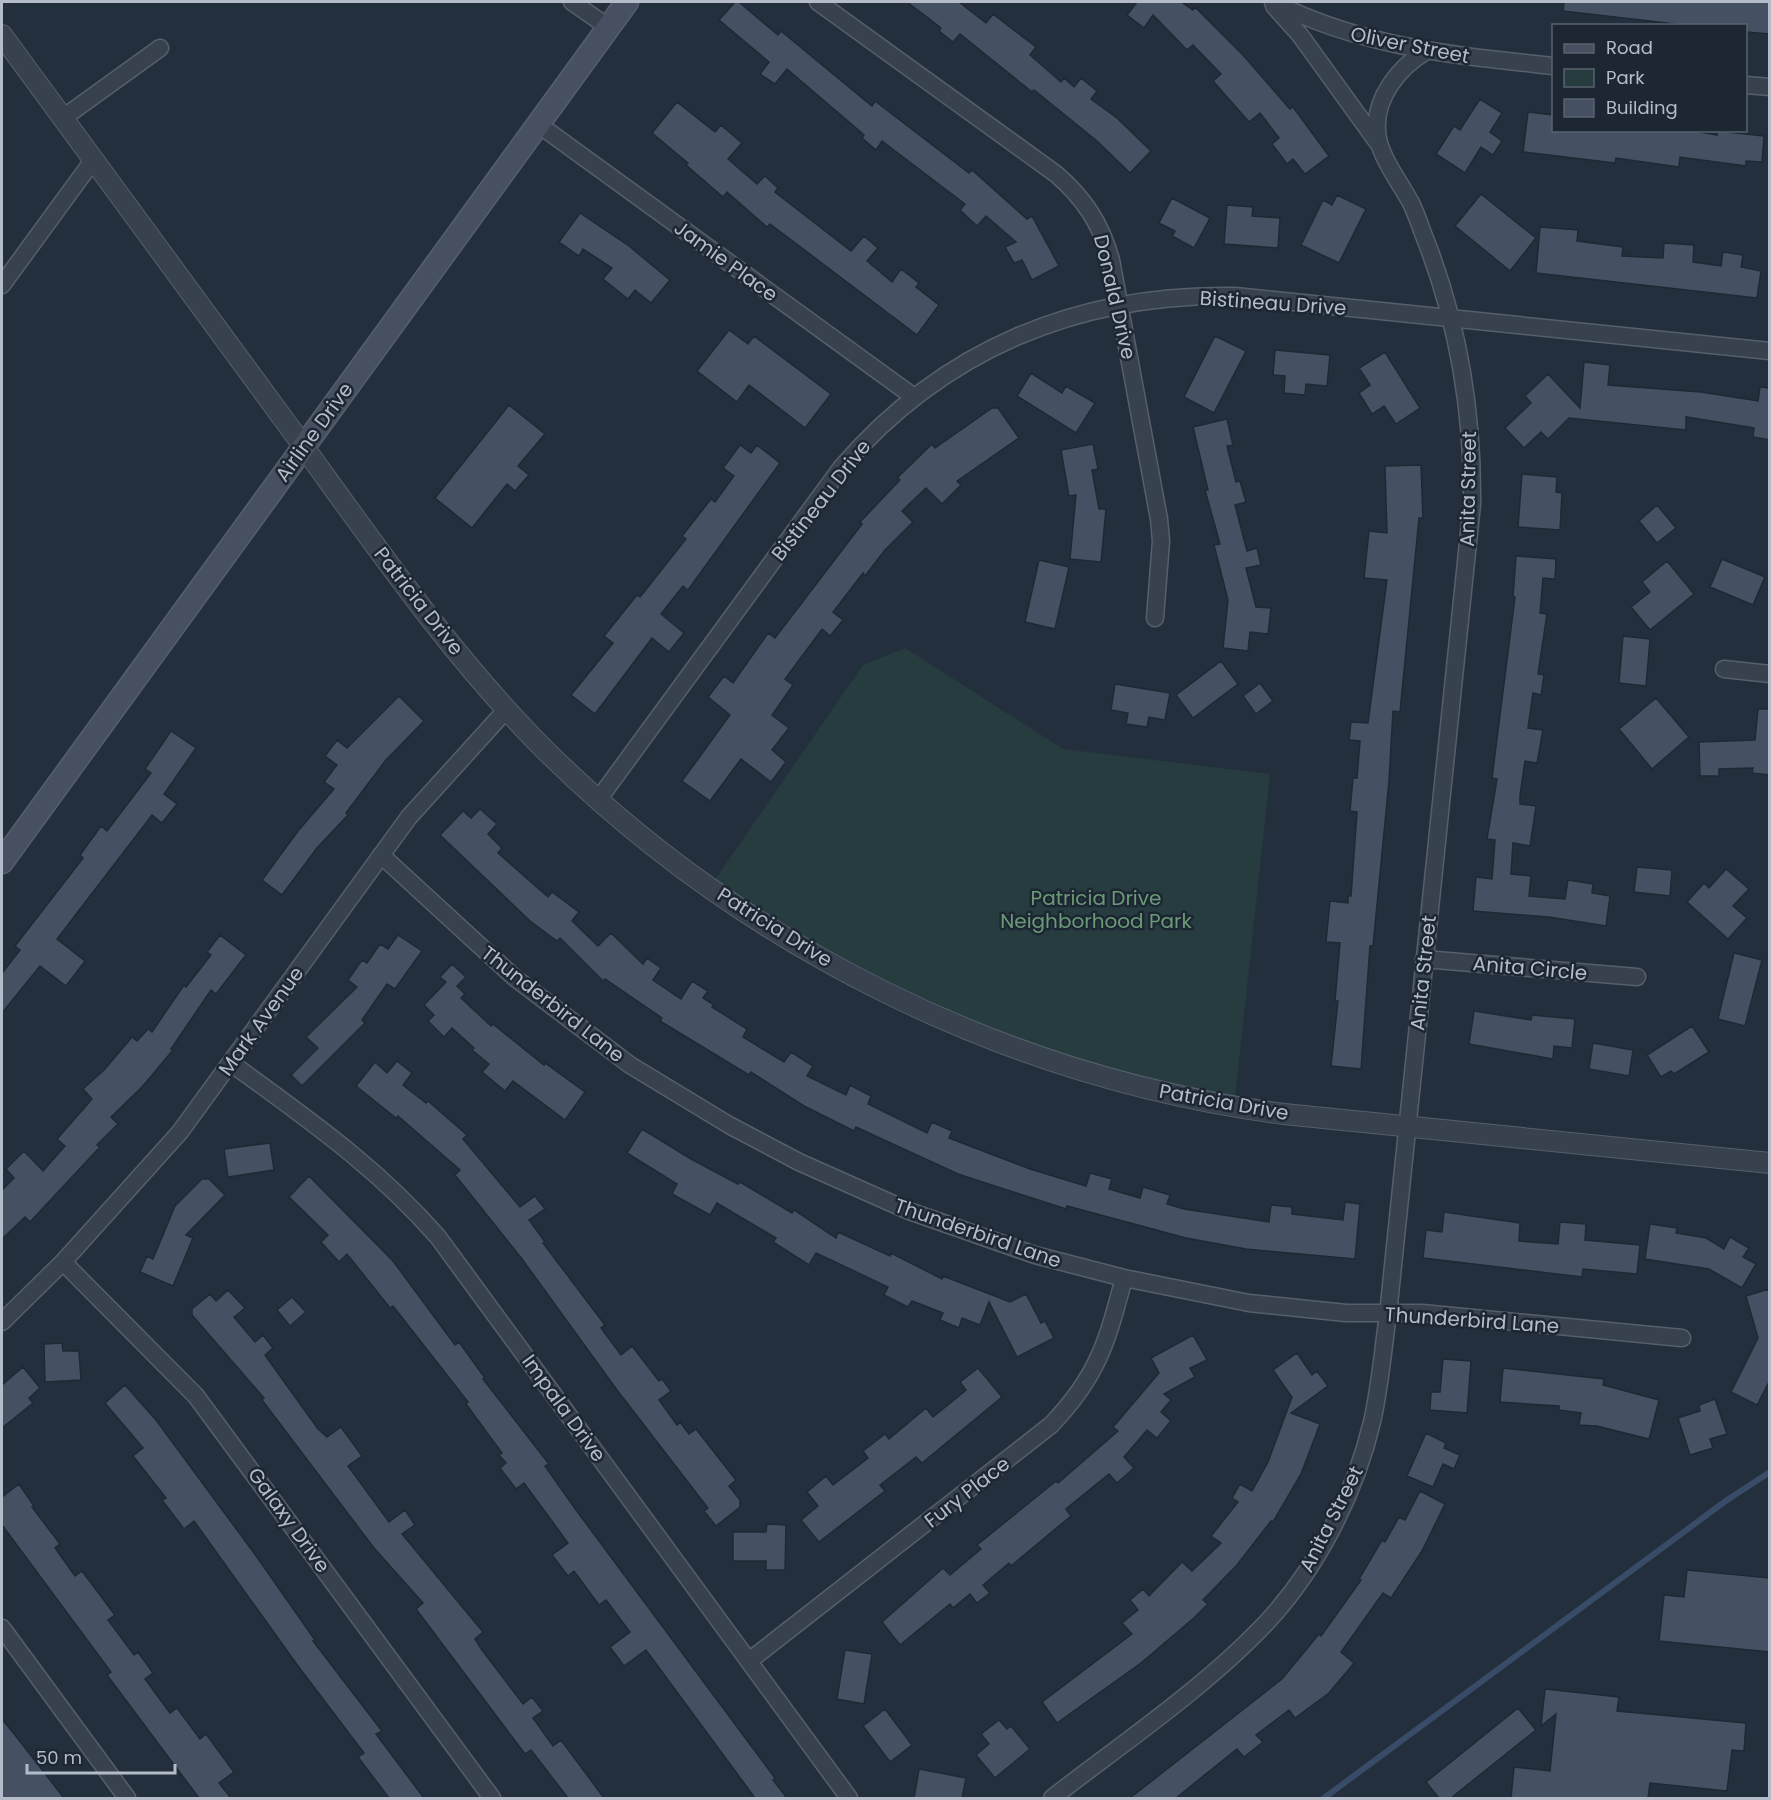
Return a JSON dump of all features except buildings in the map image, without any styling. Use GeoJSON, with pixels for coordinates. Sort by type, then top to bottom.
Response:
{"type":"FeatureCollection","features":[{"type":"Feature","properties":{"kind":"main road","name":"Airline Drive"},"geometry":{"type":"LineString","coordinates":[[2,862],[627,2]]}},
{"type":"Feature","properties":{"kind":"street"},"geometry":{"type":"LineString","coordinates":[[572,2],[608,27]]}},
{"type":"Feature","properties":{"kind":"street","name":"Donald Drive"},"geometry":{"type":"LineString","coordinates":[[818,2],[1076,192],[1089,208],[1107,244],[1159,519],[1161,541],[1155,618]]}},
{"type":"Feature","properties":{"kind":"street","name":"Oliver Street"},"geometry":{"type":"LineString","coordinates":[[1271,2],[1340,31],[1425,52],[1552,66]]}},
{"type":"Feature","properties":{"kind":"street","name":"Oliver Street"},"geometry":{"type":"LineString","coordinates":[[1271,2],[1300,34],[1383,150]]}},
{"type":"Feature","properties":{"kind":"street","name":"Patricia Drive"},"geometry":{"type":"LineString","coordinates":[[2,35],[304,447],[454,646],[507,709],[598,800],[693,875],[764,923],[901,1001],[968,1029],[1023,1050],[1110,1077],[1234,1107],[1770,1163]]}},
{"type":"Feature","properties":{"kind":"street"},"geometry":{"type":"LineString","coordinates":[[63,118],[160,48]]}},
{"type":"Feature","properties":{"kind":"street","name":"Anita Street"},"geometry":{"type":"LineString","coordinates":[[1052,1798],[1239,1649],[1268,1621],[1300,1580],[1334,1521],[1361,1459],[1376,1401],[1388,1314],[1472,504],[1470,431],[1453,320],[1446,294],[1412,207],[1383,150],[1376,131],[1379,110],[1402,68],[1425,52]]}},
{"type":"Feature","properties":{"kind":"street"},"geometry":{"type":"LineString","coordinates":[[1747,85],[1770,87]]}},
{"type":"Feature","properties":{"kind":"street","name":"Jamie Place"},"geometry":{"type":"LineString","coordinates":[[538,124],[914,397]]}},
{"type":"Feature","properties":{"kind":"street"},"geometry":{"type":"LineString","coordinates":[[2,285],[94,159]]}},
{"type":"Feature","properties":{"kind":"street","name":"Bistineau Drive"},"geometry":{"type":"LineString","coordinates":[[598,800],[841,468],[875,431],[914,397],[970,360],[1017,336],[1064,317],[1119,304],[1203,296],[1235,296],[1770,351]]}},
{"type":"Feature","properties":{"kind":"street"},"geometry":{"type":"LineString","coordinates":[[1724,669],[1770,674]]}},
{"type":"Feature","properties":{"kind":"street","name":"Mark Avenue"},"geometry":{"type":"LineString","coordinates":[[2,1322],[63,1262],[180,1132],[381,855],[430,792],[507,709]]}},
{"type":"Feature","properties":{"kind":"street","name":"Thunderbird Lane"},"geometry":{"type":"LineString","coordinates":[[381,855],[478,945],[546,1003],[630,1065],[729,1125],[818,1171],[909,1211],[1035,1255],[1124,1278],[1249,1303],[1346,1313],[1422,1313],[1682,1338]]}},
{"type":"Feature","properties":{"kind":"street","name":"Anita Circle"},"geometry":{"type":"LineString","coordinates":[[1424,959],[1636,977]]}},
{"type":"Feature","properties":{"kind":"street","name":"Impala Drive"},"geometry":{"type":"LineString","coordinates":[[231,1063],[360,1159],[412,1207],[470,1278],[849,1798]]}},
{"type":"Feature","properties":{"kind":"street","name":"Galaxy Drive"},"geometry":{"type":"LineString","coordinates":[[63,1262],[196,1396],[492,1798]]}},
{"type":"Feature","properties":{"kind":"street","name":"Fury Place"},"geometry":{"type":"LineString","coordinates":[[749,1661],[1035,1439],[1058,1418],[1085,1386],[1102,1356],[1124,1278]]}},
{"type":"Feature","properties":{"kind":"street"},"geometry":{"type":"LineString","coordinates":[[2,1628],[127,1798]]}},
{"type":"Feature","properties":{"kind":"green space","name":"Patricia Drive Neighborhood Park"},"geometry":{"type":"Polygon","coordinates":[[[905,648],[1063,749],[1270,774],[1234,1107],[1059,1063],[910,1005],[710,887],[863,665],[905,648]]]}},
{"type":"Feature","properties":{"kind":"waterway"},"geometry":{"type":"LineString","coordinates":[[1324,1798],[1727,1500],[1770,1472]]}}]}
